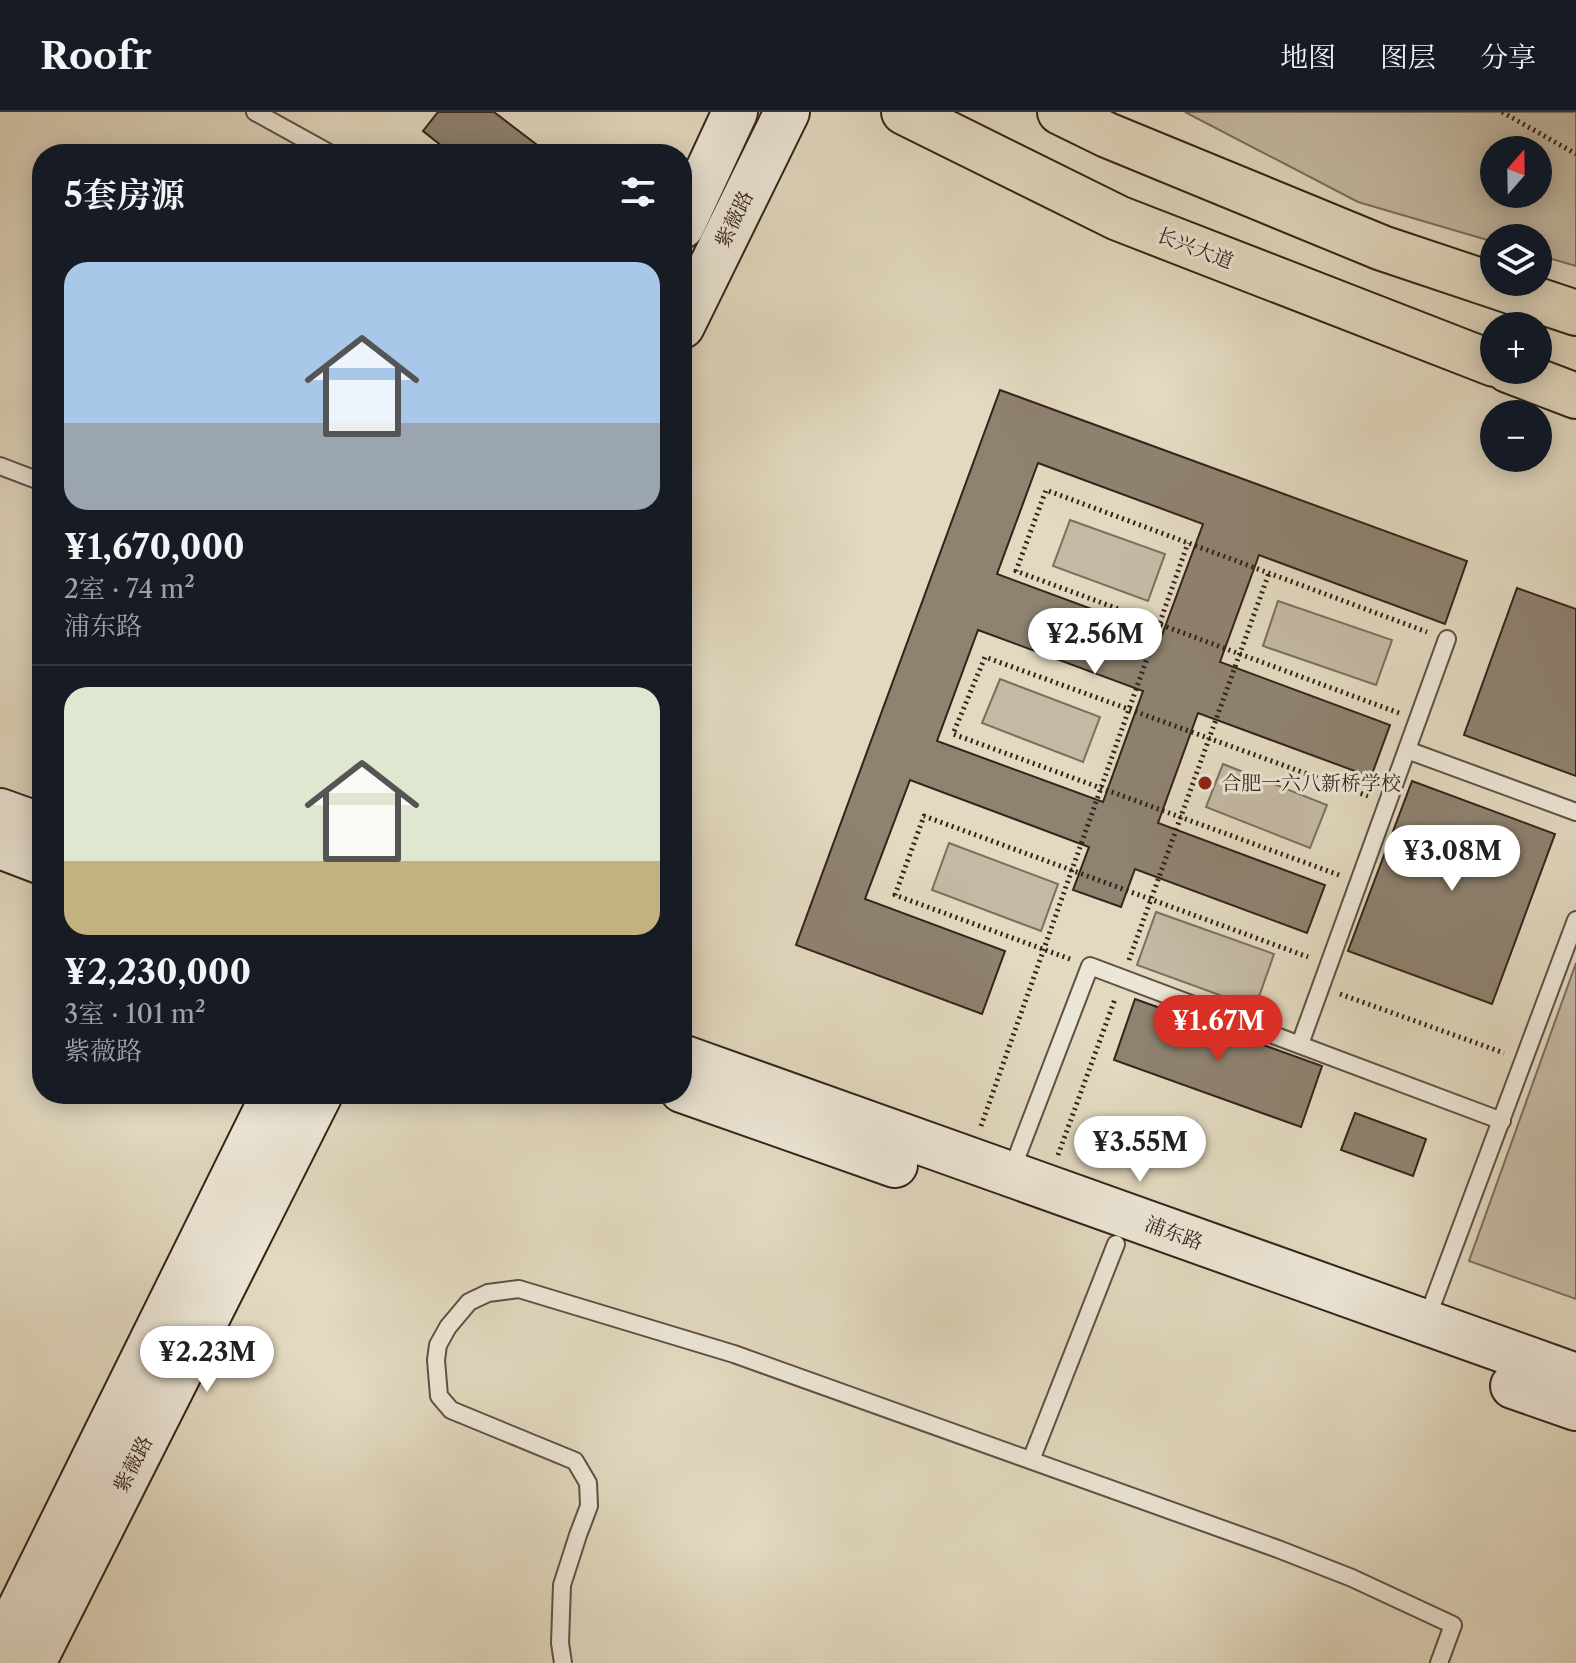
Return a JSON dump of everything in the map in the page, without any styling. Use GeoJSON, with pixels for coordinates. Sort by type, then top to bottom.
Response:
{"type":"FeatureCollection","features":[{"type":"Feature","properties":{"kind":"main road","name":"长兴大道"},"geometry":{"type":"LineString","coordinates":[[904,112],[1118,218],[1480,359]]}},
{"type":"Feature","properties":{"kind":"main road"},"geometry":{"type":"LineString","coordinates":[[1060,112],[1107,135],[1382,248],[1576,313]]}},
{"type":"Feature","properties":{"kind":"main road"},"geometry":{"type":"LineString","coordinates":[[1545,384],[1576,396]]}},
{"type":"Feature","properties":{"kind":"street"},"geometry":{"type":"LineString","coordinates":[[692,204],[735,112]]}},
{"type":"Feature","properties":{"kind":"street","name":"紫薇路"},"geometry":{"type":"LineString","coordinates":[[692,306],[787,112]]}},
{"type":"Feature","properties":{"kind":"street"},"geometry":{"type":"LineString","coordinates":[[0,811],[32,822]]}},
{"type":"Feature","properties":{"kind":"street"},"geometry":{"type":"LineString","coordinates":[[0,846],[32,858]]}},
{"type":"Feature","properties":{"kind":"street","name":"浦东路"},"geometry":{"type":"LineString","coordinates":[[692,1061],[1576,1376]]}},
{"type":"Feature","properties":{"kind":"street","name":"浦东路"},"geometry":{"type":"LineString","coordinates":[[692,1094],[1576,1408]]}},
{"type":"Feature","properties":{"kind":"street","name":"紫薇路"},"geometry":{"type":"LineString","coordinates":[[0,1649],[269,1104]]}},
{"type":"Feature","properties":{"kind":"street","name":"紫薇路"},"geometry":{"type":"LineString","coordinates":[[33,1663],[315,1104]]}},
{"type":"Feature","properties":{"kind":"lane"},"geometry":{"type":"LineString","coordinates":[[255,112],[313,144]]}},
{"type":"Feature","properties":{"kind":"lane"},"geometry":{"type":"LineString","coordinates":[[0,466],[32,478]]}},
{"type":"Feature","properties":{"kind":"lane"},"geometry":{"type":"LineString","coordinates":[[1300,1044],[1447,639]]}},
{"type":"Feature","properties":{"kind":"lane"},"geometry":{"type":"LineString","coordinates":[[1407,750],[1576,812]]}},
{"type":"Feature","properties":{"kind":"lane"},"geometry":{"type":"LineString","coordinates":[[1425,1322],[1576,920]]}},
{"type":"Feature","properties":{"kind":"lane"},"geometry":{"type":"LineString","coordinates":[[1029,1181],[1090,966],[1502,1121]]}},
{"type":"Feature","properties":{"kind":"lane"},"geometry":{"type":"LineString","coordinates":[[1031,1460],[1116,1244]]}},
{"type":"Feature","properties":{"kind":"lane"},"geometry":{"type":"LineString","coordinates":[[563,1663],[560,1643],[562,1585],[589,1506],[588,1483],[575,1461],[451,1410],[439,1396],[438,1345],[448,1327],[469,1302],[488,1293],[519,1289],[734,1354],[1278,1549],[1352,1578],[1453,1625],[1439,1663]]}},
{"type":"Feature","properties":{"kind":"path"},"geometry":{"type":"LineString","coordinates":[[1502,112],[1576,154]]}},
{"type":"Feature","properties":{"kind":"path"},"geometry":{"type":"LineString","coordinates":[[1417,720],[1016,571],[1046,490],[1447,639]]}},
{"type":"Feature","properties":{"kind":"path"},"geometry":{"type":"LineString","coordinates":[[969,1159],[1188,543]]}},
{"type":"Feature","properties":{"kind":"path"},"geometry":{"type":"LineString","coordinates":[[1029,1181],[1122,978],[1269,573]]}},
{"type":"Feature","properties":{"kind":"path"},"geometry":{"type":"LineString","coordinates":[[1358,882],[953,734],[985,657],[1387,803]]}},
{"type":"Feature","properties":{"kind":"path"},"geometry":{"type":"LineString","coordinates":[[1090,966],[895,895],[924,816],[1329,965]]}},
{"type":"Feature","properties":{"kind":"path"},"geometry":{"type":"LineString","coordinates":[[1321,987],[1524,1061]]}},
{"type":"Feature","properties":{"kind":"shaded area"},"geometry":{"type":"Polygon","coordinates":[[[1185,112],[1576,112],[1576,266],[1552,259],[1552,224],[1480,224],[1480,238],[1358,202],[1185,112]]]}},
{"type":"Feature","properties":{"kind":"shaded area"},"geometry":{"type":"Polygon","coordinates":[[[1070,520],[1165,554],[1148,601],[1053,566],[1070,520]]]}},
{"type":"Feature","properties":{"kind":"shaded area"},"geometry":{"type":"Polygon","coordinates":[[[1278,601],[1392,640],[1376,685],[1263,646],[1278,601]]]}},
{"type":"Feature","properties":{"kind":"shaded area"},"geometry":{"type":"Polygon","coordinates":[[[1000,679],[1100,717],[1083,762],[982,723],[1000,679]]]}},
{"type":"Feature","properties":{"kind":"shaded area"},"geometry":{"type":"Polygon","coordinates":[[[1223,764],[1327,805],[1310,848],[1206,807],[1223,764]]]}},
{"type":"Feature","properties":{"kind":"shaded area"},"geometry":{"type":"Polygon","coordinates":[[[949,843],[1058,884],[1041,931],[932,890],[949,843]]]}},
{"type":"Feature","properties":{"kind":"shaded area"},"geometry":{"type":"Polygon","coordinates":[[[1156,912],[1274,954],[1255,1008],[1137,965],[1156,912]]]}},
{"type":"Feature","properties":{"kind":"shaded area"},"geometry":{"type":"Polygon","coordinates":[[[1576,963],[1576,1299],[1469,1261],[1576,963]]]}},
{"type":"Feature","properties":{"kind":"building"},"geometry":{"type":"Polygon","coordinates":[[[438,112],[494,112],[536,144],[439,144],[423,131],[438,112]]]}},
{"type":"Feature","properties":{"kind":"building"},"geometry":{"type":"Polygon","coordinates":[[[1000,390],[1467,561],[1445,624],[1259,555],[1220,662],[1390,725],[1371,777],[1198,713],[1158,823],[1325,885],[1307,933],[1135,869],[1121,907],[1073,890],[1089,847],[910,780],[865,899],[1005,951],[982,1014],[796,945],[1000,390]],[[1038,463],[997,574],[1162,635],[1203,524],[1038,463]],[[978,630],[937,741],[1103,802],[1143,691],[978,630]]]}},
{"type":"Feature","properties":{"kind":"building"},"geometry":{"type":"Polygon","coordinates":[[[1517,588],[1576,609],[1576,776],[1464,735],[1517,588]]]}},
{"type":"Feature","properties":{"kind":"building"},"geometry":{"type":"Polygon","coordinates":[[[1412,781],[1555,834],[1492,1004],[1348,951],[1412,781]]]}},
{"type":"Feature","properties":{"kind":"building"},"geometry":{"type":"Polygon","coordinates":[[[1135,999],[1322,1066],[1301,1127],[1114,1060],[1135,999]]]}},
{"type":"Feature","properties":{"kind":"building"},"geometry":{"type":"Polygon","coordinates":[[[1355,1113],[1426,1139],[1413,1176],[1341,1150],[1355,1113]]]}},
{"type":"Feature","properties":{"kind":"place","name":"合肥一六八新桥学校"},"geometry":{"type":"Point","coordinates":[1205,783]}}]}
